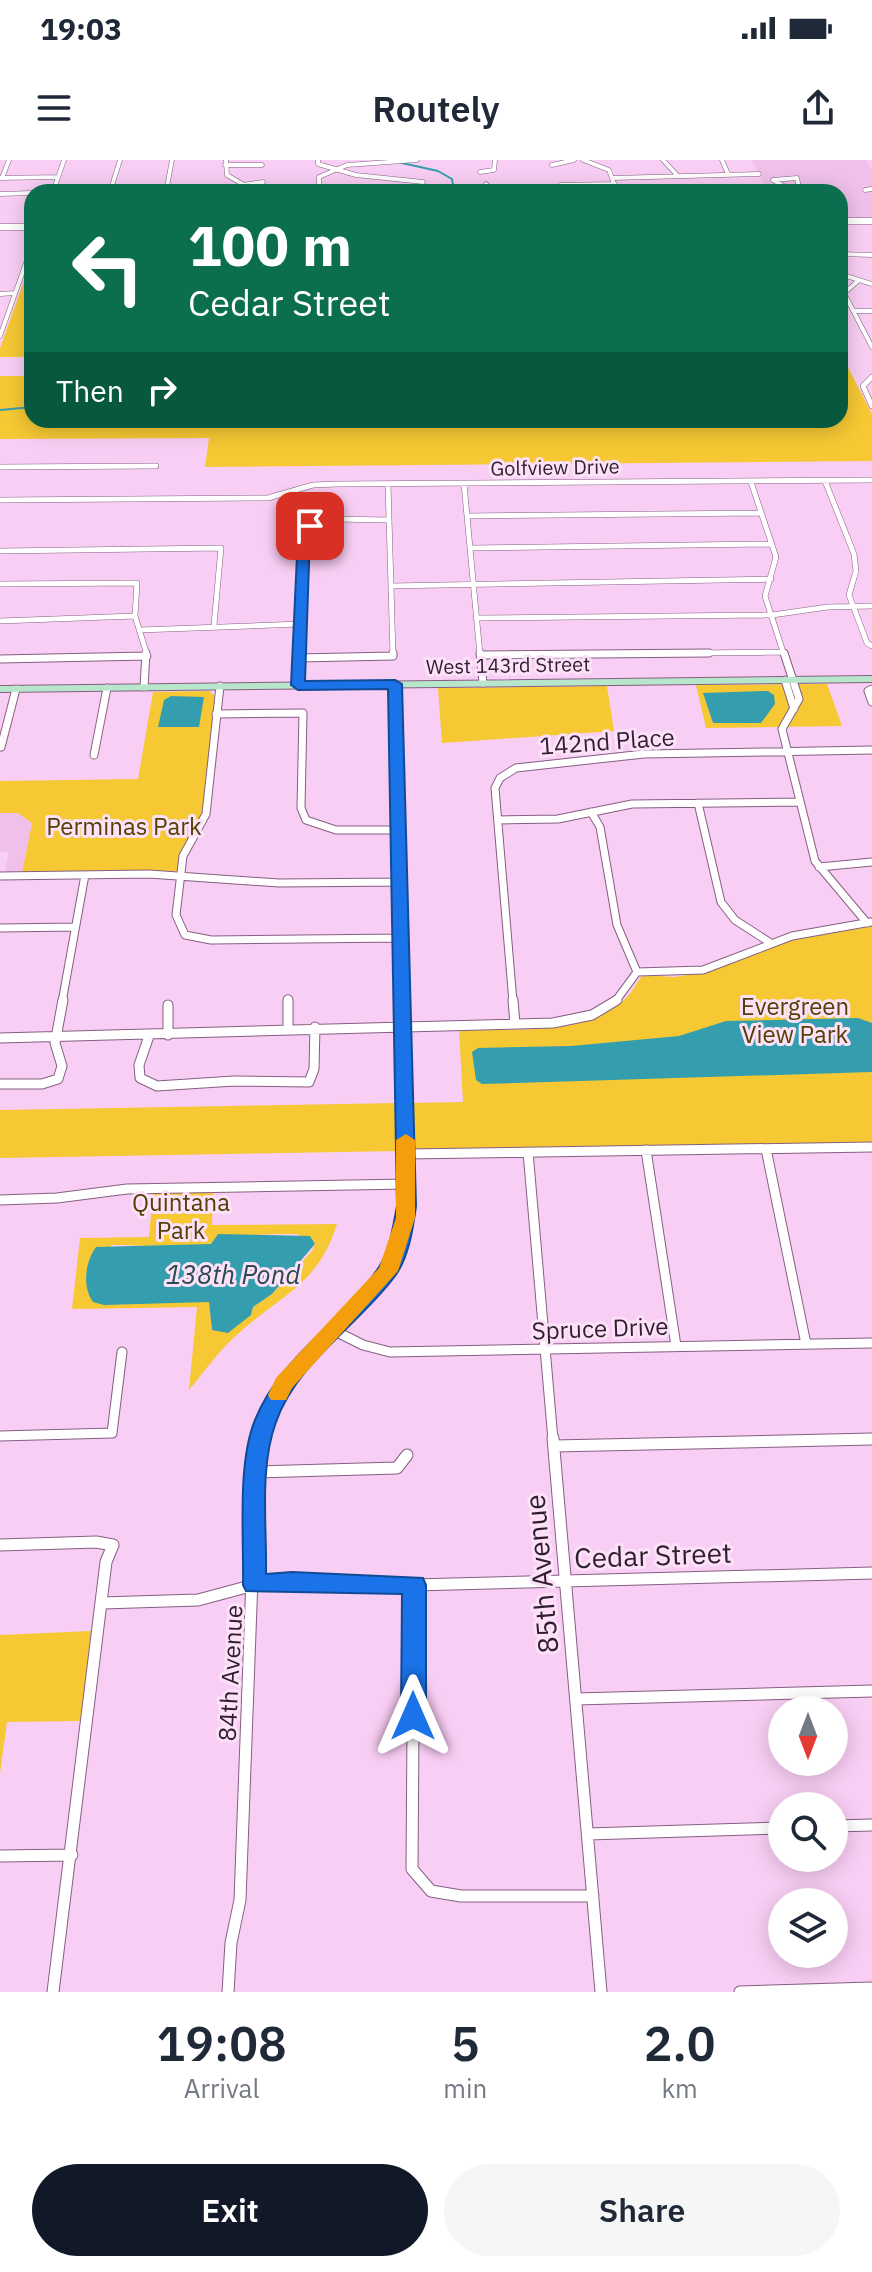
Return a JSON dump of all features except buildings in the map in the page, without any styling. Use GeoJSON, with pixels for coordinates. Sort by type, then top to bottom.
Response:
{"type":"FeatureCollection","features":[{"type":"Feature","properties":{"kind":"main road","name":"West 143rd Street"},"geometry":{"type":"LineString","coordinates":[[0,689],[872,679]]}},
{"type":"Feature","properties":{"kind":"street"},"geometry":{"type":"LineString","coordinates":[[56,184],[64,160]]}},
{"type":"Feature","properties":{"kind":"street"},"geometry":{"type":"LineString","coordinates":[[112,184],[120,160]]}},
{"type":"Feature","properties":{"kind":"street"},"geometry":{"type":"LineString","coordinates":[[168,184],[172,160]]}},
{"type":"Feature","properties":{"kind":"street"},"geometry":{"type":"LineString","coordinates":[[318,160],[321,166],[332,169],[423,182]]}},
{"type":"Feature","properties":{"kind":"street"},"geometry":{"type":"LineString","coordinates":[[319,184],[319,177],[332,169],[417,160]]}},
{"type":"Feature","properties":{"kind":"street"},"geometry":{"type":"LineString","coordinates":[[480,172],[494,170],[495,160]]}},
{"type":"Feature","properties":{"kind":"street"},"geometry":{"type":"LineString","coordinates":[[552,165],[574,160]]}},
{"type":"Feature","properties":{"kind":"street"},"geometry":{"type":"LineString","coordinates":[[583,160],[609,170],[615,184]]}},
{"type":"Feature","properties":{"kind":"street"},"geometry":{"type":"LineString","coordinates":[[594,163],[604,160]]}},
{"type":"Feature","properties":{"kind":"street"},"geometry":{"type":"LineString","coordinates":[[663,160],[677,175]]}},
{"type":"Feature","properties":{"kind":"street"},"geometry":{"type":"LineString","coordinates":[[722,160],[728,174]]}},
{"type":"Feature","properties":{"kind":"street"},"geometry":{"type":"LineString","coordinates":[[0,161],[9,161],[1,178],[58,177]]}},
{"type":"Feature","properties":{"kind":"street"},"geometry":{"type":"LineString","coordinates":[[243,184],[227,175],[226,163],[262,165]]}},
{"type":"Feature","properties":{"kind":"street"},"geometry":{"type":"LineString","coordinates":[[613,178],[759,174]]}},
{"type":"Feature","properties":{"kind":"street"},"geometry":{"type":"LineString","coordinates":[[665,176],[669,184]]}},
{"type":"Feature","properties":{"kind":"street"},"geometry":{"type":"LineString","coordinates":[[781,184],[773,180],[797,178],[797,184]]}},
{"type":"Feature","properties":{"kind":"street"},"geometry":{"type":"LineString","coordinates":[[251,184],[263,182]]}},
{"type":"Feature","properties":{"kind":"street"},"geometry":{"type":"LineString","coordinates":[[865,190],[872,189]]}},
{"type":"Feature","properties":{"kind":"street"},"geometry":{"type":"LineString","coordinates":[[0,194],[24,193]]}},
{"type":"Feature","properties":{"kind":"street"},"geometry":{"type":"LineString","coordinates":[[848,221],[872,221]]}},
{"type":"Feature","properties":{"kind":"street"},"geometry":{"type":"LineString","coordinates":[[0,227],[24,227]]}},
{"type":"Feature","properties":{"kind":"street"},"geometry":{"type":"LineString","coordinates":[[848,254],[872,255]]}},
{"type":"Feature","properties":{"kind":"street"},"geometry":{"type":"LineString","coordinates":[[0,336],[24,268]]}},
{"type":"Feature","properties":{"kind":"street"},"geometry":{"type":"LineString","coordinates":[[848,277],[872,284]]}},
{"type":"Feature","properties":{"kind":"street"},"geometry":{"type":"LineString","coordinates":[[848,290],[858,281]]}},
{"type":"Feature","properties":{"kind":"street"},"geometry":{"type":"LineString","coordinates":[[0,294],[15,293]]}},
{"type":"Feature","properties":{"kind":"street"},"geometry":{"type":"LineString","coordinates":[[848,301],[872,347]]}},
{"type":"Feature","properties":{"kind":"street"},"geometry":{"type":"LineString","coordinates":[[853,311],[872,311]]}},
{"type":"Feature","properties":{"kind":"street"},"geometry":{"type":"LineString","coordinates":[[864,332],[872,332]]}},
{"type":"Feature","properties":{"kind":"street"},"geometry":{"type":"LineString","coordinates":[[872,377],[863,386],[872,405]]}},
{"type":"Feature","properties":{"kind":"street"},"geometry":{"type":"LineString","coordinates":[[0,467],[156,466]]}},
{"type":"Feature","properties":{"kind":"street","name":"Golfview Drive"},"geometry":{"type":"LineString","coordinates":[[0,500],[240,498],[280,496],[313,485],[872,480]]}},
{"type":"Feature","properties":{"kind":"street"},"geometry":{"type":"LineString","coordinates":[[825,481],[854,554],[856,571],[849,595],[852,606],[867,643],[872,646]]}},
{"type":"Feature","properties":{"kind":"street"},"geometry":{"type":"LineString","coordinates":[[751,482],[776,557],[765,596],[784,652],[789,680],[799,703],[782,729],[800,802],[819,867],[870,922]]}},
{"type":"Feature","properties":{"kind":"street"},"geometry":{"type":"LineString","coordinates":[[299,658],[393,656],[388,484]]}},
{"type":"Feature","properties":{"kind":"street"},"geometry":{"type":"LineString","coordinates":[[464,484],[483,683]]}},
{"type":"Feature","properties":{"kind":"street"},"geometry":{"type":"LineString","coordinates":[[467,516],[761,513]]}},
{"type":"Feature","properties":{"kind":"street"},"geometry":{"type":"LineString","coordinates":[[298,685],[305,530],[327,521],[389,520]]}},
{"type":"Feature","properties":{"kind":"street"},"geometry":{"type":"LineString","coordinates":[[471,548],[772,544]]}},
{"type":"Feature","properties":{"kind":"street"},"geometry":{"type":"LineString","coordinates":[[0,551],[221,548],[214,625]]}},
{"type":"Feature","properties":{"kind":"street"},"geometry":{"type":"LineString","coordinates":[[391,586],[771,579]]}},
{"type":"Feature","properties":{"kind":"street"},"geometry":{"type":"LineString","coordinates":[[0,584],[137,583],[135,616],[147,656],[144,687]]}},
{"type":"Feature","properties":{"kind":"street"},"geometry":{"type":"LineString","coordinates":[[476,618],[772,615],[872,606]]}},
{"type":"Feature","properties":{"kind":"street"},"geometry":{"type":"LineString","coordinates":[[0,621],[135,616]]}},
{"type":"Feature","properties":{"kind":"street"},"geometry":{"type":"LineString","coordinates":[[140,630],[300,624]]}},
{"type":"Feature","properties":{"kind":"street"},"geometry":{"type":"LineString","coordinates":[[481,655],[784,652]]}},
{"type":"Feature","properties":{"kind":"street"},"geometry":{"type":"LineString","coordinates":[[0,659],[147,656]]}},
{"type":"Feature","properties":{"kind":"street","name":"84th Avenue"},"geometry":{"type":"LineString","coordinates":[[228,1992],[231,1943],[240,1900],[256,1472],[264,1423],[284,1384],[388,1271],[405,1218],[407,1184],[395,684]]}},
{"type":"Feature","properties":{"kind":"street"},"geometry":{"type":"LineString","coordinates":[[220,686],[206,814],[183,856],[176,915],[185,935],[211,940],[400,938]]}},
{"type":"Feature","properties":{"kind":"street"},"geometry":{"type":"LineString","coordinates":[[94,755],[107,688]]}},
{"type":"Feature","properties":{"kind":"street"},"geometry":{"type":"LineString","coordinates":[[1,747],[16,689]]}},
{"type":"Feature","properties":{"kind":"street"},"geometry":{"type":"LineString","coordinates":[[872,689],[868,691],[872,702]]}},
{"type":"Feature","properties":{"kind":"street"},"geometry":{"type":"LineString","coordinates":[[216,714],[303,713],[302,812],[312,825],[336,830],[398,830]]}},
{"type":"Feature","properties":{"kind":"street","name":"142nd Place"},"geometry":{"type":"LineString","coordinates":[[515,1024],[496,782],[508,772],[528,764],[644,754],[872,750]]}},
{"type":"Feature","properties":{"kind":"street"},"geometry":{"type":"LineString","coordinates":[[498,820],[558,819],[632,804],[800,802]]}},
{"type":"Feature","properties":{"kind":"street"},"geometry":{"type":"LineString","coordinates":[[698,803],[721,902],[735,920],[769,942]]}},
{"type":"Feature","properties":{"kind":"street"},"geometry":{"type":"LineString","coordinates":[[0,1038],[149,1036],[315,1027],[560,1023],[598,1013],[632,986],[637,972],[617,925],[600,827],[591,812]]}},
{"type":"Feature","properties":{"kind":"street"},"geometry":{"type":"LineString","coordinates":[[819,867],[872,862]]}},
{"type":"Feature","properties":{"kind":"street"},"geometry":{"type":"LineString","coordinates":[[0,1084],[42,1084],[58,1079],[62,1066],[56,1037],[85,875]]}},
{"type":"Feature","properties":{"kind":"street"},"geometry":{"type":"LineString","coordinates":[[0,876],[181,876],[302,884],[399,882]]}},
{"type":"Feature","properties":{"kind":"street"},"geometry":{"type":"LineString","coordinates":[[637,972],[703,970],[769,942],[870,922]]}},
{"type":"Feature","properties":{"kind":"street"},"geometry":{"type":"LineString","coordinates":[[0,928],[75,927]]}},
{"type":"Feature","properties":{"kind":"street"},"geometry":{"type":"LineString","coordinates":[[288,999],[288,1029]]}},
{"type":"Feature","properties":{"kind":"street"},"geometry":{"type":"LineString","coordinates":[[168,1005],[168,1035]]}},
{"type":"Feature","properties":{"kind":"street"},"geometry":{"type":"LineString","coordinates":[[149,1036],[146,1053],[139,1065],[140,1078],[157,1086],[234,1081],[309,1082],[314,1069],[315,1027]]}},
{"type":"Feature","properties":{"kind":"street"},"geometry":{"type":"LineString","coordinates":[[406,1154],[872,1147]]}},
{"type":"Feature","properties":{"kind":"street"},"geometry":{"type":"LineString","coordinates":[[766,1149],[806,1344]]}},
{"type":"Feature","properties":{"kind":"street"},"geometry":{"type":"LineString","coordinates":[[646,1150],[676,1346]]}},
{"type":"Feature","properties":{"kind":"street","name":"85th Avenue"},"geometry":{"type":"LineString","coordinates":[[528,1152],[601,1992]]}},
{"type":"Feature","properties":{"kind":"street"},"geometry":{"type":"LineString","coordinates":[[0,1200],[153,1188],[407,1184]]}},
{"type":"Feature","properties":{"kind":"street","name":"Spruce Drive"},"geometry":{"type":"LineString","coordinates":[[333,1330],[363,1345],[390,1352],[872,1343]]}},
{"type":"Feature","properties":{"kind":"street"},"geometry":{"type":"LineString","coordinates":[[0,1436],[112,1433],[122,1352]]}},
{"type":"Feature","properties":{"kind":"street"},"geometry":{"type":"LineString","coordinates":[[554,1446],[872,1439]]}},
{"type":"Feature","properties":{"kind":"street"},"geometry":{"type":"LineString","coordinates":[[256,1472],[397,1468],[407,1455]]}},
{"type":"Feature","properties":{"kind":"street"},"geometry":{"type":"LineString","coordinates":[[0,1545],[96,1542],[113,1545],[106,1562],[53,1992]]}},
{"type":"Feature","properties":{"kind":"street","name":"Cedar Street"},"geometry":{"type":"LineString","coordinates":[[102,1603],[198,1600],[254,1585],[292,1581],[414,1585],[872,1573]]}},
{"type":"Feature","properties":{"kind":"street"},"geometry":{"type":"LineString","coordinates":[[414,1585],[412,1869],[431,1891],[443,1893],[593,1896]]}},
{"type":"Feature","properties":{"kind":"street"},"geometry":{"type":"LineString","coordinates":[[576,1699],[872,1691]]}},
{"type":"Feature","properties":{"kind":"street"},"geometry":{"type":"LineString","coordinates":[[848,1826],[872,1825]]}},
{"type":"Feature","properties":{"kind":"street"},"geometry":{"type":"LineString","coordinates":[[588,1834],[768,1828]]}},
{"type":"Feature","properties":{"kind":"street"},"geometry":{"type":"LineString","coordinates":[[0,1856],[72,1855]]}},
{"type":"Feature","properties":{"kind":"street"},"geometry":{"type":"LineString","coordinates":[[740,1992],[872,1988]]}},
{"type":"Feature","properties":{"kind":"shaded area"},"geometry":{"type":"Polygon","coordinates":[[[752,160],[866,160],[872,170],[872,220],[848,219],[848,184],[764,184],[752,160]]]}},
{"type":"Feature","properties":{"kind":"shaded area"},"geometry":{"type":"Polygon","coordinates":[[[0,813],[18,813],[32,823],[22,873],[4,874],[9,852],[0,852],[0,813]]]}},
{"type":"Feature","properties":{"kind":"green space"},"geometry":{"type":"Polygon","coordinates":[[[24,281],[24,357],[0,357],[0,348],[24,281]]]}},
{"type":"Feature","properties":{"kind":"green space"},"geometry":{"type":"Polygon","coordinates":[[[848,368],[872,414],[872,461],[205,467],[209,438],[0,439],[0,376],[24,376],[24,428],[848,428],[848,368]]]}},
{"type":"Feature","properties":{"kind":"green space"},"geometry":{"type":"Polygon","coordinates":[[[827,684],[842,726],[706,728],[696,685],[827,684]]]}},
{"type":"Feature","properties":{"kind":"green space"},"geometry":{"type":"Polygon","coordinates":[[[607,686],[614,731],[442,743],[438,688],[607,686]]]}},
{"type":"Feature","properties":{"kind":"green space","name":"Perminas Park"},"geometry":{"type":"Polygon","coordinates":[[[209,691],[215,696],[203,814],[178,871],[22,873],[32,823],[18,813],[0,813],[0,781],[138,779],[153,692],[209,691]]]}},
{"type":"Feature","properties":{"kind":"green space","name":"Evergreen View Park"},"geometry":{"type":"Polygon","coordinates":[[[872,926],[872,1144],[412,1149],[410,1103],[463,1102],[459,1029],[567,1026],[607,1012],[627,997],[643,975],[674,977],[707,972],[783,942],[872,926]]]}},
{"type":"Feature","properties":{"kind":"green space"},"geometry":{"type":"Polygon","coordinates":[[[398,1103],[399,1151],[0,1158],[0,1110],[398,1103]]]}},
{"type":"Feature","properties":{"kind":"green space","name":"Quintana Park"},"geometry":{"type":"Polygon","coordinates":[[[213,1191],[212,1225],[337,1224],[329,1245],[309,1275],[232,1339],[189,1390],[197,1307],[72,1309],[80,1238],[149,1237],[153,1192],[213,1191]],[[286,1234],[242,1236],[191,1246],[111,1245],[93,1302],[209,1302],[212,1330],[251,1315],[253,1307],[272,1294],[315,1244],[297,1234],[286,1234]]]}},
{"type":"Feature","properties":{"kind":"green space"},"geometry":{"type":"Polygon","coordinates":[[[91,1631],[81,1721],[7,1722],[0,1773],[0,1635],[91,1631]]]}},
{"type":"Feature","properties":{"kind":"water"},"geometry":{"type":"Polygon","coordinates":[[[768,691],[774,695],[775,704],[761,723],[713,723],[703,693],[768,691]]]}},
{"type":"Feature","properties":{"kind":"water"},"geometry":{"type":"Polygon","coordinates":[[[171,696],[204,697],[199,727],[158,727],[164,700],[171,696]]]}},
{"type":"Feature","properties":{"kind":"water"},"geometry":{"type":"Polygon","coordinates":[[[858,1018],[872,1023],[872,1072],[482,1084],[476,1080],[472,1052],[478,1048],[571,1046],[679,1036],[726,1021],[858,1018]]]}},
{"type":"Feature","properties":{"kind":"water","name":"138th Pond"},"geometry":{"type":"Polygon","coordinates":[[[218,1234],[310,1236],[315,1244],[272,1294],[253,1307],[251,1315],[228,1333],[212,1330],[209,1302],[104,1305],[93,1302],[87,1289],[86,1274],[96,1247],[211,1244],[218,1234]]]}},
{"type":"Feature","properties":{"kind":"waterway"},"geometry":{"type":"LineString","coordinates":[[402,163],[438,171],[452,179],[453,184]]}},
{"type":"Feature","properties":{"kind":"waterway"},"geometry":{"type":"LineString","coordinates":[[0,410],[24,408]]}},
{"type":"Feature","properties":{"kind":"slow traffic"},"geometry":{"type":"LineString","coordinates":[[278,1395],[284,1384],[388,1271],[399,1243],[407,1206],[406,1140]]}},
{"type":"Feature","properties":{"kind":"route"},"geometry":{"type":"LineString","coordinates":[[310,526],[304,534],[298,685],[395,684],[407,1206],[399,1243],[388,1271],[284,1384],[264,1423],[256,1472],[254,1585],[292,1581],[414,1585],[413,1716]]}}]}
